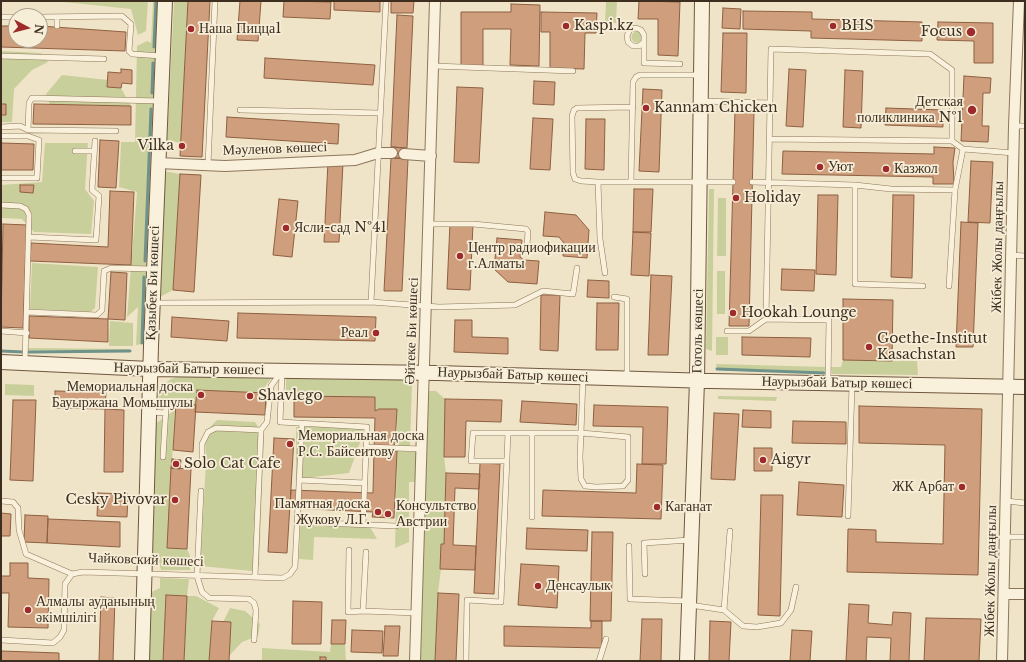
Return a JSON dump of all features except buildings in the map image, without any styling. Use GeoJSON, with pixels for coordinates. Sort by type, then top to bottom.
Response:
{"type":"FeatureCollection","features":[{"type":"Feature","properties":{"kind":"main road","name":"Қазыбек Би көшесі"},"geometry":{"type":"LineString","coordinates":[[142,661],[153,269],[165,1]]}},
{"type":"Feature","properties":{"kind":"main road","name":"Гоголь көшесі"},"geometry":{"type":"LineString","coordinates":[[687,661],[697,381],[702,1]]}},
{"type":"Feature","properties":{"kind":"main road","name":"Наурызбай Батыр көшесі"},"geometry":{"type":"LineString","coordinates":[[1,362],[150,369],[425,373],[697,381],[1025,387]]}},
{"type":"Feature","properties":{"kind":"street","name":"Әйтеке Би көшесі"},"geometry":{"type":"LineString","coordinates":[[416,661],[435,1]]}},
{"type":"Feature","properties":{"kind":"street","name":"Жібек Жолы даңғылы"},"geometry":{"type":"LineString","coordinates":[[1002,661],[1014,126],[1019,1]]}},
{"type":"Feature","properties":{"kind":"street","name":"Мәуленов көшесі"},"geometry":{"type":"LineString","coordinates":[[158,163],[233,166],[355,160],[378,153],[392,154]]}},
{"type":"Feature","properties":{"kind":"street"},"geometry":{"type":"LineString","coordinates":[[404,154],[431,156]]}},
{"type":"Feature","properties":{"kind":"street"},"geometry":{"type":"LineString","coordinates":[[1004,594],[1025,594]]}},
{"type":"Feature","properties":{"kind":"lane"},"geometry":{"type":"LineString","coordinates":[[208,165],[215,1]]}},
{"type":"Feature","properties":{"kind":"lane"},"geometry":{"type":"LineString","coordinates":[[371,302],[386,1]]}},
{"type":"Feature","properties":{"kind":"lane"},"geometry":{"type":"LineString","coordinates":[[48,17],[126,18],[131,24],[129,51],[132,54],[163,56]]}},
{"type":"Feature","properties":{"kind":"lane"},"geometry":{"type":"LineString","coordinates":[[56,17],[57,26]]}},
{"type":"Feature","properties":{"kind":"lane"},"geometry":{"type":"LineString","coordinates":[[644,42],[644,63],[680,64]]}},
{"type":"Feature","properties":{"kind":"lane"},"geometry":{"type":"LineString","coordinates":[[766,319],[771,49],[930,54],[952,70],[952,141]]}},
{"type":"Feature","properties":{"kind":"lane"},"geometry":{"type":"LineString","coordinates":[[1,56],[104,59]]}},
{"type":"Feature","properties":{"kind":"lane"},"geometry":{"type":"LineString","coordinates":[[433,66],[572,71]]}},
{"type":"Feature","properties":{"kind":"lane"},"geometry":{"type":"LineString","coordinates":[[631,182],[634,82],[636,77],[640,75],[701,75]]}},
{"type":"Feature","properties":{"kind":"lane"},"geometry":{"type":"LineString","coordinates":[[28,130],[29,103],[32,98],[161,101]]}},
{"type":"Feature","properties":{"kind":"lane"},"geometry":{"type":"LineString","coordinates":[[700,101],[770,103]]}},
{"type":"Feature","properties":{"kind":"lane"},"geometry":{"type":"LineString","coordinates":[[633,107],[577,108],[574,110],[572,116],[572,173],[575,179],[581,181],[598,182],[733,182]]}},
{"type":"Feature","properties":{"kind":"lane"},"geometry":{"type":"LineString","coordinates":[[240,110],[380,113]]}},
{"type":"Feature","properties":{"kind":"lane"},"geometry":{"type":"LineString","coordinates":[[1,127],[20,126],[28,130],[116,131]]}},
{"type":"Feature","properties":{"kind":"lane"},"geometry":{"type":"LineString","coordinates":[[1014,126],[1025,126]]}},
{"type":"Feature","properties":{"kind":"lane"},"geometry":{"type":"LineString","coordinates":[[1,136],[28,136],[39,140],[37,178],[1,178]]}},
{"type":"Feature","properties":{"kind":"lane"},"geometry":{"type":"LineString","coordinates":[[769,139],[952,141],[963,149],[1014,153]]}},
{"type":"Feature","properties":{"kind":"lane"},"geometry":{"type":"LineString","coordinates":[[29,236],[96,240],[99,196],[92,190],[95,141]]}},
{"type":"Feature","properties":{"kind":"lane"},"geometry":{"type":"LineString","coordinates":[[949,286],[955,190],[963,149]]}},
{"type":"Feature","properties":{"kind":"lane"},"geometry":{"type":"LineString","coordinates":[[75,151],[94,151]]}},
{"type":"Feature","properties":{"kind":"lane"},"geometry":{"type":"LineString","coordinates":[[598,182],[600,239],[605,273]]}},
{"type":"Feature","properties":{"kind":"lane"},"geometry":{"type":"LineString","coordinates":[[752,182],[855,186],[891,190],[955,190]]}},
{"type":"Feature","properties":{"kind":"lane"},"geometry":{"type":"LineString","coordinates":[[855,186],[855,284],[923,286]]}},
{"type":"Feature","properties":{"kind":"lane"},"geometry":{"type":"LineString","coordinates":[[1,206],[20,206],[26,209],[29,215],[25,363]]}},
{"type":"Feature","properties":{"kind":"lane"},"geometry":{"type":"LineString","coordinates":[[429,224],[473,224],[526,229],[528,232],[527,245]]}},
{"type":"Feature","properties":{"kind":"lane"},"geometry":{"type":"LineString","coordinates":[[1011,255],[1025,256]]}},
{"type":"Feature","properties":{"kind":"lane"},"geometry":{"type":"LineString","coordinates":[[27,312],[97,315],[102,310],[104,271],[111,268],[153,269]]}},
{"type":"Feature","properties":{"kind":"lane"},"geometry":{"type":"LineString","coordinates":[[152,303],[371,302],[445,307],[515,305],[543,291],[573,294],[577,268]]}},
{"type":"Feature","properties":{"kind":"lane"},"geometry":{"type":"LineString","coordinates":[[614,297],[627,299],[627,379]]}},
{"type":"Feature","properties":{"kind":"lane"},"geometry":{"type":"LineString","coordinates":[[727,331],[749,331],[766,319],[829,320],[828,384]]}},
{"type":"Feature","properties":{"kind":"lane"},"geometry":{"type":"LineString","coordinates":[[1,331],[27,333]]}},
{"type":"Feature","properties":{"kind":"lane"},"geometry":{"type":"LineString","coordinates":[[282,371],[280,422],[367,427],[363,525]]}},
{"type":"Feature","properties":{"kind":"lane"},"geometry":{"type":"LineString","coordinates":[[255,578],[261,430],[267,422],[271,386],[282,371]]}},
{"type":"Feature","properties":{"kind":"lane"},"geometry":{"type":"LineString","coordinates":[[508,461],[471,461],[473,433],[581,434],[628,437],[628,480],[623,486],[585,486],[581,479],[581,434],[583,378]]}},
{"type":"Feature","properties":{"kind":"lane"},"geometry":{"type":"LineString","coordinates":[[848,516],[852,384]]}},
{"type":"Feature","properties":{"kind":"lane"},"geometry":{"type":"LineString","coordinates":[[149,412],[166,410],[163,456]]}},
{"type":"Feature","properties":{"kind":"lane","name":"Чайковский көшесі"},"geometry":{"type":"LineString","coordinates":[[1,640],[53,643],[60,637],[64,630],[65,584],[72,574],[83,572],[283,578],[290,574],[295,567],[302,424]]}},
{"type":"Feature","properties":{"kind":"lane"},"geometry":{"type":"LineString","coordinates":[[202,458],[202,444],[208,432],[216,428],[261,430]]}},
{"type":"Feature","properties":{"kind":"lane"},"geometry":{"type":"LineString","coordinates":[[466,661],[467,600],[501,602],[508,433]]}},
{"type":"Feature","properties":{"kind":"lane"},"geometry":{"type":"LineString","coordinates":[[532,434],[532,517]]}},
{"type":"Feature","properties":{"kind":"lane"},"geometry":{"type":"LineString","coordinates":[[366,447],[422,449]]}},
{"type":"Feature","properties":{"kind":"lane"},"geometry":{"type":"LineString","coordinates":[[299,480],[365,483]]}},
{"type":"Feature","properties":{"kind":"lane"},"geometry":{"type":"LineString","coordinates":[[201,491],[197,576],[202,592],[209,598],[249,599],[254,603],[256,610],[254,640]]}},
{"type":"Feature","properties":{"kind":"lane"},"geometry":{"type":"LineString","coordinates":[[1,501],[13,502],[18,508],[19,530],[26,554],[72,574]]}},
{"type":"Feature","properties":{"kind":"lane"},"geometry":{"type":"LineString","coordinates":[[1006,501],[1025,503]]}},
{"type":"Feature","properties":{"kind":"lane"},"geometry":{"type":"LineString","coordinates":[[297,522],[396,526]]}},
{"type":"Feature","properties":{"kind":"lane"},"geometry":{"type":"LineString","coordinates":[[724,610],[730,531]]}},
{"type":"Feature","properties":{"kind":"lane"},"geometry":{"type":"LineString","coordinates":[[1005,537],[1025,537]]}},
{"type":"Feature","properties":{"kind":"lane"},"geometry":{"type":"LineString","coordinates":[[645,574],[644,543],[691,540]]}},
{"type":"Feature","properties":{"kind":"lane"},"geometry":{"type":"LineString","coordinates":[[629,546],[630,599],[689,603],[724,610],[743,626],[757,627],[781,623],[791,610],[796,586]]}},
{"type":"Feature","properties":{"kind":"lane"},"geometry":{"type":"LineString","coordinates":[[349,550],[348,612],[363,611],[417,613]]}},
{"type":"Feature","properties":{"kind":"lane"},"geometry":{"type":"LineString","coordinates":[[363,611],[366,552]]}},
{"type":"Feature","properties":{"kind":"lane"},"geometry":{"type":"LineString","coordinates":[[599,661],[606,639]]}},
{"type":"Feature","properties":{"kind":"green space"},"geometry":{"type":"Polygon","coordinates":[[[54,1],[148,1],[146,31],[138,35],[131,9],[54,1]]]}},
{"type":"Feature","properties":{"kind":"green space"},"geometry":{"type":"Polygon","coordinates":[[[153,1],[157,1],[156,53],[151,53],[151,57],[156,58],[146,266],[140,266],[140,271],[147,272],[143,344],[136,345],[138,307],[127,317],[137,192],[119,187],[121,142],[135,142],[137,46],[147,41],[151,43],[153,1]]]}},
{"type":"Feature","properties":{"kind":"green space"},"geometry":{"type":"Polygon","coordinates":[[[174,1],[188,1],[181,143],[167,140],[174,1]]]}},
{"type":"Feature","properties":{"kind":"green space"},"geometry":{"type":"Polygon","coordinates":[[[606,2],[617,2],[616,23],[605,22],[606,2]]]}},
{"type":"Feature","properties":{"kind":"green space"},"geometry":{"type":"Polygon","coordinates":[[[635,32],[639,32],[641,33],[641,41],[635,42],[632,39],[632,35],[635,32]]]}},
{"type":"Feature","properties":{"kind":"green space"},"geometry":{"type":"Polygon","coordinates":[[[1,51],[41,53],[48,62],[32,70],[14,89],[12,122],[1,122],[1,51]]]}},
{"type":"Feature","properties":{"kind":"green space"},"geometry":{"type":"Polygon","coordinates":[[[62,75],[108,80],[108,87],[121,88],[131,106],[50,105],[46,94],[62,75]]]}},
{"type":"Feature","properties":{"kind":"green space"},"geometry":{"type":"Polygon","coordinates":[[[45,143],[88,143],[85,189],[94,201],[91,234],[34,232],[22,219],[1,218],[1,185],[42,182],[45,143]]]}},
{"type":"Feature","properties":{"kind":"green space"},"geometry":{"type":"Polygon","coordinates":[[[163,171],[180,174],[173,290],[158,298],[163,171]]]}},
{"type":"Feature","properties":{"kind":"green space"},"geometry":{"type":"Polygon","coordinates":[[[709,189],[714,189],[712,351],[706,349],[709,189]]]}},
{"type":"Feature","properties":{"kind":"green space"},"geometry":{"type":"Polygon","coordinates":[[[718,198],[726,198],[726,256],[717,256],[718,198]]]}},
{"type":"Feature","properties":{"kind":"green space"},"geometry":{"type":"Polygon","coordinates":[[[32,263],[98,267],[95,308],[90,312],[30,309],[32,263]]]}},
{"type":"Feature","properties":{"kind":"green space"},"geometry":{"type":"Polygon","coordinates":[[[717,271],[725,271],[725,314],[717,314],[717,271]]]}},
{"type":"Feature","properties":{"kind":"green space"},"geometry":{"type":"Polygon","coordinates":[[[110,321],[133,323],[133,346],[109,346],[110,321]]]}},
{"type":"Feature","properties":{"kind":"green space"},"geometry":{"type":"Polygon","coordinates":[[[716,337],[728,337],[728,355],[716,355],[716,337]]]}},
{"type":"Feature","properties":{"kind":"green space"},"geometry":{"type":"Polygon","coordinates":[[[27,348],[129,349],[130,351],[27,350],[27,348]]]}},
{"type":"Feature","properties":{"kind":"green space"},"geometry":{"type":"Polygon","coordinates":[[[843,360],[917,361],[918,375],[832,374],[831,367],[841,367],[843,360]]]}},
{"type":"Feature","properties":{"kind":"green space"},"geometry":{"type":"Polygon","coordinates":[[[716,364],[826,367],[824,373],[717,369],[716,364]]]}},
{"type":"Feature","properties":{"kind":"green space"},"geometry":{"type":"Polygon","coordinates":[[[180,376],[271,379],[260,393],[197,390],[196,405],[176,404],[159,398],[157,390],[171,379],[180,376]]]}},
{"type":"Feature","properties":{"kind":"green space"},"geometry":{"type":"Polygon","coordinates":[[[286,376],[403,379],[412,385],[410,446],[397,446],[397,410],[379,409],[375,411],[375,397],[294,396],[286,392],[286,376]]]}},
{"type":"Feature","properties":{"kind":"green space"},"geometry":{"type":"Polygon","coordinates":[[[5,384],[34,385],[34,396],[5,395],[5,384]]]}},
{"type":"Feature","properties":{"kind":"green space"},"geometry":{"type":"Polygon","coordinates":[[[424,391],[436,391],[445,399],[444,456],[446,473],[444,544],[438,593],[435,661],[415,661],[424,391]]]}},
{"type":"Feature","properties":{"kind":"green space"},"geometry":{"type":"Polygon","coordinates":[[[718,396],[777,397],[776,401],[718,399],[718,396]]]}},
{"type":"Feature","properties":{"kind":"green space"},"geometry":{"type":"Polygon","coordinates":[[[175,410],[167,548],[187,549],[190,556],[190,570],[161,570],[157,557],[149,551],[155,424],[175,410]]]}},
{"type":"Feature","properties":{"kind":"green space"},"geometry":{"type":"Polygon","coordinates":[[[217,420],[255,422],[264,436],[259,566],[252,571],[200,566],[206,463],[205,433],[217,420]]]}},
{"type":"Feature","properties":{"kind":"green space"},"geometry":{"type":"Polygon","coordinates":[[[296,427],[360,427],[364,432],[349,473],[296,479],[296,427]]]}},
{"type":"Feature","properties":{"kind":"green space"},"geometry":{"type":"Polygon","coordinates":[[[397,451],[418,452],[417,482],[409,482],[409,542],[395,548],[397,451]]]}},
{"type":"Feature","properties":{"kind":"green space"},"geometry":{"type":"Polygon","coordinates":[[[300,526],[370,527],[377,539],[314,537],[313,560],[299,559],[300,526]]]}},
{"type":"Feature","properties":{"kind":"green space"},"geometry":{"type":"Polygon","coordinates":[[[160,578],[189,579],[187,596],[196,596],[219,608],[212,621],[209,661],[184,661],[186,596],[167,595],[163,661],[144,661],[147,594],[160,588],[160,578]]]}},
{"type":"Feature","properties":{"kind":"green space"},"geometry":{"type":"Polygon","coordinates":[[[230,608],[245,611],[260,624],[258,636],[242,642],[229,656],[231,623],[223,622],[230,608]]]}},
{"type":"Feature","properties":{"kind":"green space"},"geometry":{"type":"Polygon","coordinates":[[[331,644],[345,644],[346,661],[262,661],[262,648],[330,652],[331,644]]]}},
{"type":"Feature","properties":{"kind":"waterway"},"geometry":{"type":"LineString","coordinates":[[154,47],[156,1]]}},
{"type":"Feature","properties":{"kind":"waterway"},"geometry":{"type":"LineString","coordinates":[[152,93],[153,63]]}},
{"type":"Feature","properties":{"kind":"waterway"},"geometry":{"type":"LineString","coordinates":[[145,261],[151,109]]}},
{"type":"Feature","properties":{"kind":"waterway"},"geometry":{"type":"LineString","coordinates":[[142,343],[144,277]]}},
{"type":"Feature","properties":{"kind":"waterway"},"geometry":{"type":"LineString","coordinates":[[1,351],[24,352]]}},
{"type":"Feature","properties":{"kind":"waterway"},"geometry":{"type":"LineString","coordinates":[[28,352],[130,351]]}},
{"type":"Feature","properties":{"kind":"waterway"},"geometry":{"type":"LineString","coordinates":[[717,369],[824,373]]}},
{"type":"Feature","properties":{"kind":"place","name":"Kaspi.kz"},"geometry":{"type":"Point","coordinates":[566,26]}},
{"type":"Feature","properties":{"kind":"place","name":"BHS"},"geometry":{"type":"Point","coordinates":[833,26]}},
{"type":"Feature","properties":{"kind":"place","name":"Наша Пицца1"},"geometry":{"type":"Point","coordinates":[191,29]}},
{"type":"Feature","properties":{"kind":"place","name":"Focus"},"geometry":{"type":"Point","coordinates":[971,32]}},
{"type":"Feature","properties":{"kind":"place","name":"Kannam Chicken"},"geometry":{"type":"Point","coordinates":[646,108]}},
{"type":"Feature","properties":{"kind":"place","name":"Детская поликлиника №1"},"geometry":{"type":"Point","coordinates":[972,110]}},
{"type":"Feature","properties":{"kind":"place","name":"Vilka"},"geometry":{"type":"Point","coordinates":[182,146]}},
{"type":"Feature","properties":{"kind":"place","name":"Уют"},"geometry":{"type":"Point","coordinates":[820,167]}},
{"type":"Feature","properties":{"kind":"place","name":"Казжол"},"geometry":{"type":"Point","coordinates":[886,169]}},
{"type":"Feature","properties":{"kind":"place","name":"Holiday"},"geometry":{"type":"Point","coordinates":[736,198]}},
{"type":"Feature","properties":{"kind":"place","name":"Ясли-сад №41"},"geometry":{"type":"Point","coordinates":[286,228]}},
{"type":"Feature","properties":{"kind":"place","name":"Центр радиофикации г.Алматы"},"geometry":{"type":"Point","coordinates":[460,256]}},
{"type":"Feature","properties":{"kind":"place","name":"Hookah Lounge"},"geometry":{"type":"Point","coordinates":[733,313]}},
{"type":"Feature","properties":{"kind":"place","name":"Реал"},"geometry":{"type":"Point","coordinates":[376,333]}},
{"type":"Feature","properties":{"kind":"place","name":"Goethe-Institut Kasachstan"},"geometry":{"type":"Point","coordinates":[869,347]}},
{"type":"Feature","properties":{"kind":"place","name":"Мемориальная доска Бауыржана Момышулы"},"geometry":{"type":"Point","coordinates":[201,395]}},
{"type":"Feature","properties":{"kind":"place","name":"Shavlego"},"geometry":{"type":"Point","coordinates":[250,396]}},
{"type":"Feature","properties":{"kind":"place","name":"Мемориальная доска Р.С. Байсеитову"},"geometry":{"type":"Point","coordinates":[290,444]}},
{"type":"Feature","properties":{"kind":"place","name":"Aigyr"},"geometry":{"type":"Point","coordinates":[763,460]}},
{"type":"Feature","properties":{"kind":"place","name":"Solo Cat Cafe"},"geometry":{"type":"Point","coordinates":[176,464]}},
{"type":"Feature","properties":{"kind":"place","name":"ЖК Арбат"},"geometry":{"type":"Point","coordinates":[962,487]}},
{"type":"Feature","properties":{"kind":"place","name":"Cesky Pivovar"},"geometry":{"type":"Point","coordinates":[175,500]}},
{"type":"Feature","properties":{"kind":"place","name":"Каганат"},"geometry":{"type":"Point","coordinates":[657,507]}},
{"type":"Feature","properties":{"kind":"place","name":"Памятная доска Жукову Л.Г."},"geometry":{"type":"Point","coordinates":[378,512]}},
{"type":"Feature","properties":{"kind":"place","name":"Консультство Австрии"},"geometry":{"type":"Point","coordinates":[388,514]}},
{"type":"Feature","properties":{"kind":"place","name":"Денсаулык"},"geometry":{"type":"Point","coordinates":[538,586]}},
{"type":"Feature","properties":{"kind":"place","name":"Алмалы ауданының әкімшілігі"},"geometry":{"type":"Point","coordinates":[28,610]}}]}
